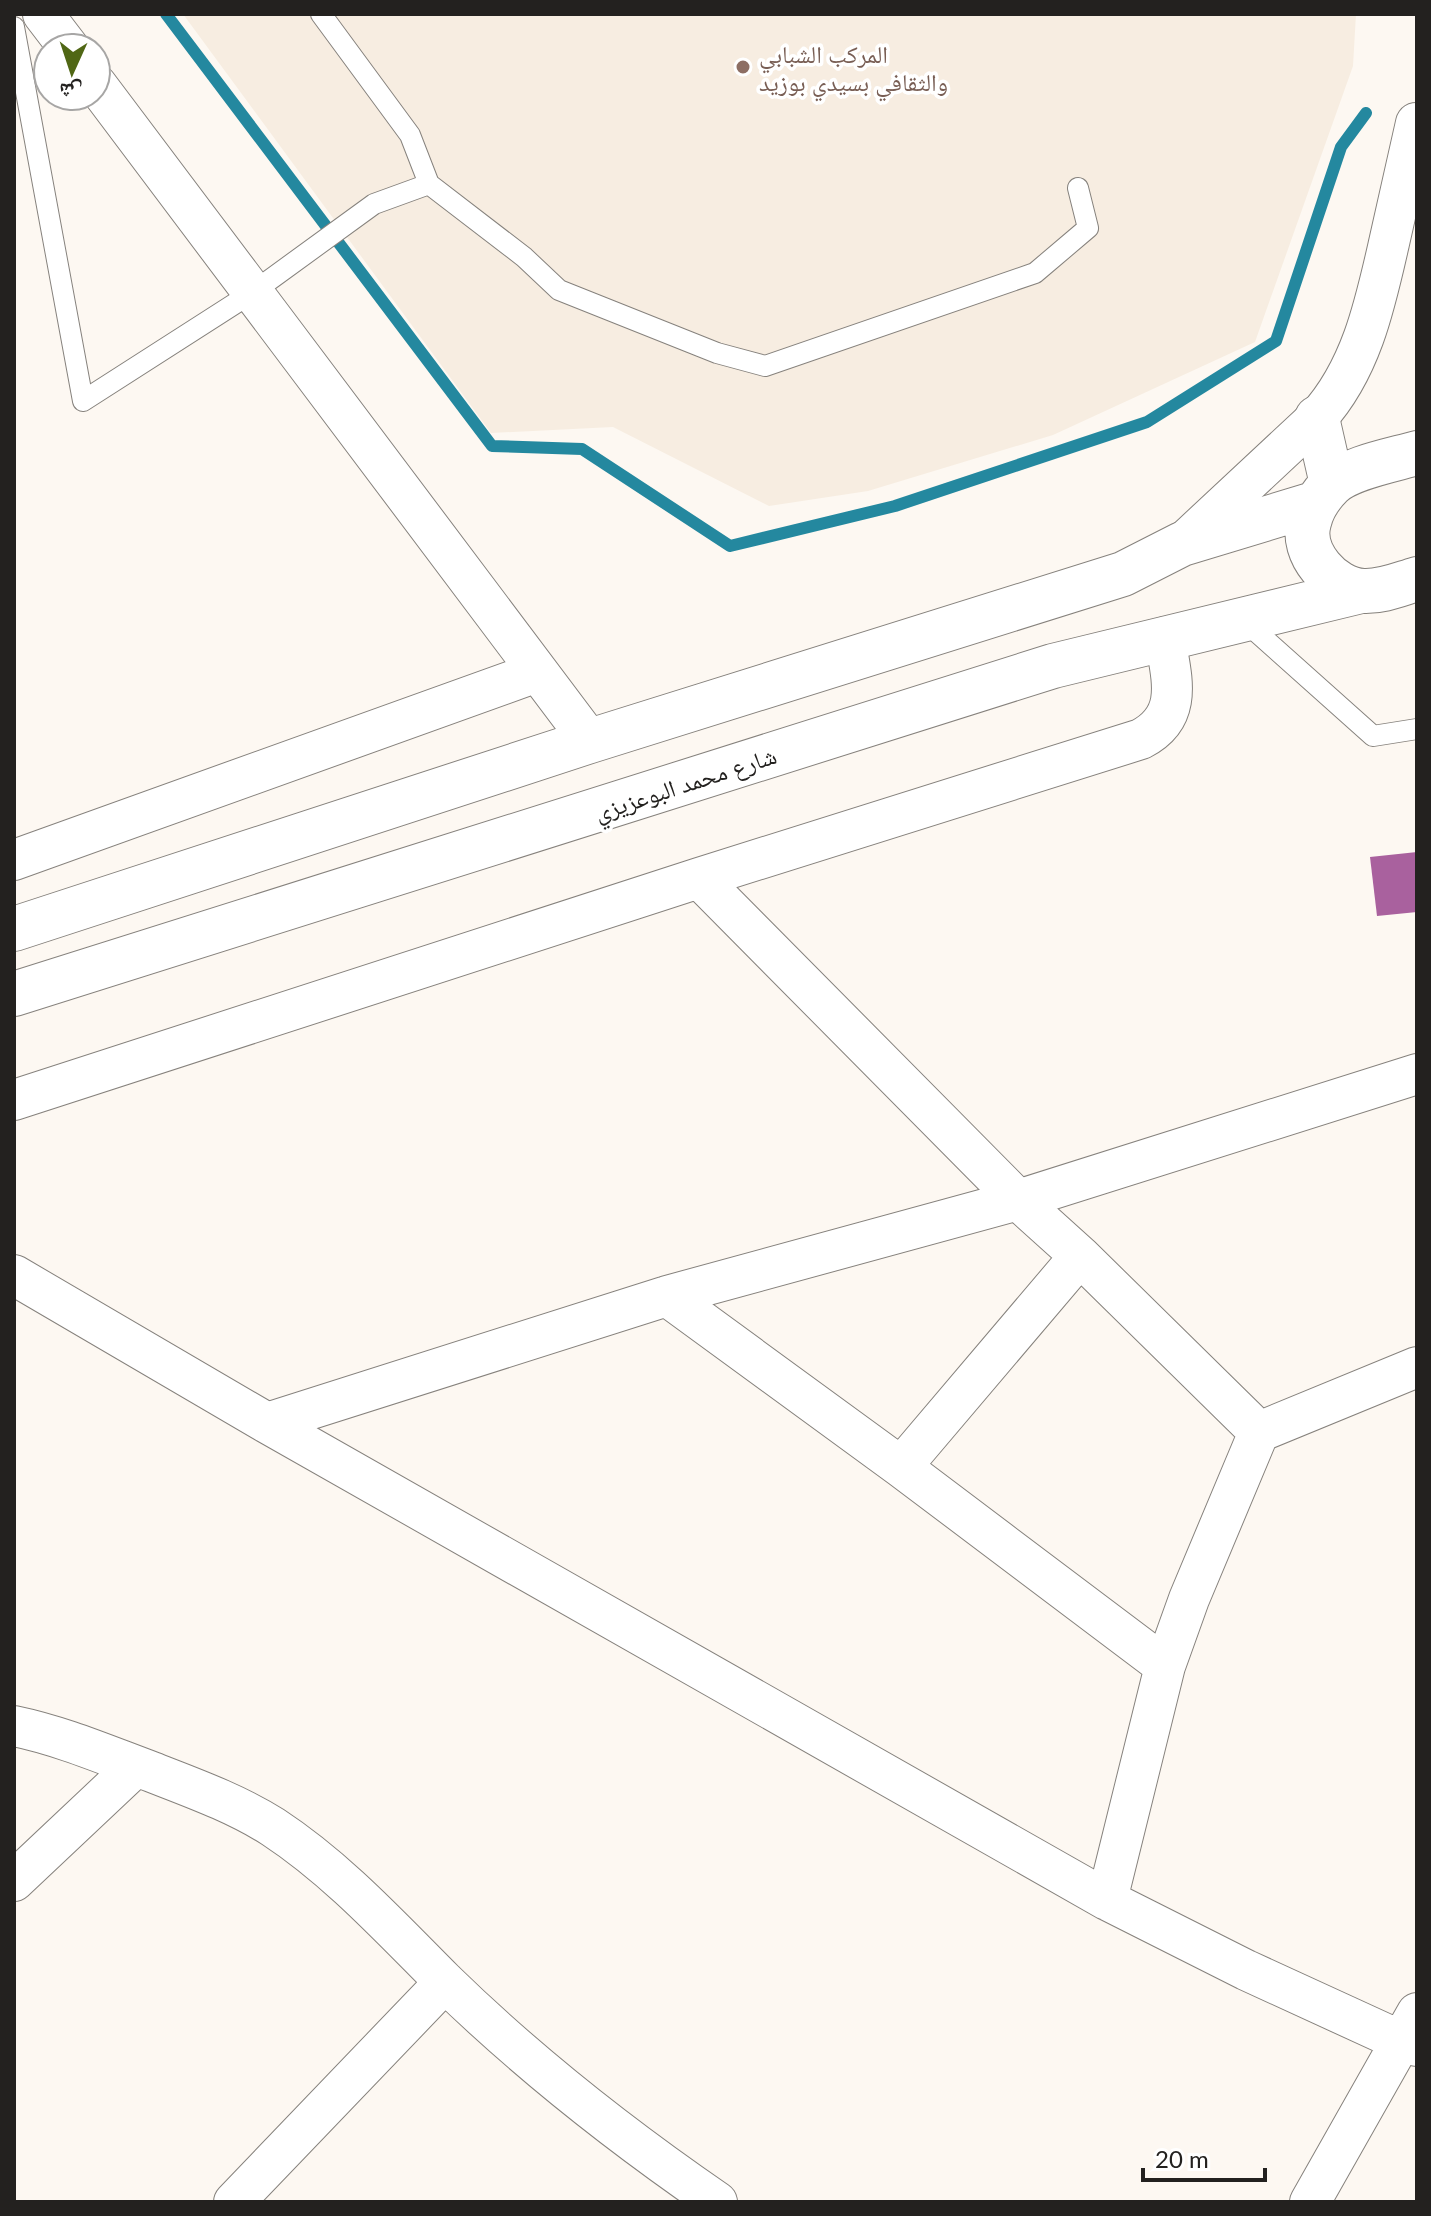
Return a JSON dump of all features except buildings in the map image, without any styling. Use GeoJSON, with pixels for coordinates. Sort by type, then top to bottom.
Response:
{"type":"FeatureCollection","features":[{"type":"Feature","properties":{"kind":"main road"},"geometry":{"type":"LineString","coordinates":[[1317,418],[1324,494],[1308,524],[1310,548],[1321,568],[1339,584],[1361,591]]}},
{"type":"Feature","properties":{"kind":"main road"},"geometry":{"type":"LineString","coordinates":[[14,929],[590,741],[1123,574],[1182,544],[1324,494],[1349,474],[1417,453]]}},
{"type":"Feature","properties":{"kind":"main road","name":"شارع محمد البوعزيزي"},"geometry":{"type":"LineString","coordinates":[[14,994],[1038,670],[1165,637],[1361,591],[1385,589],[1417,579]]}},
{"type":"Feature","properties":{"kind":"street"},"geometry":{"type":"LineString","coordinates":[[43,14],[57,32]]}},
{"type":"Feature","properties":{"kind":"street"},"geometry":{"type":"LineString","coordinates":[[112,105],[590,741]]}},
{"type":"Feature","properties":{"kind":"street"},"geometry":{"type":"LineString","coordinates":[[1417,111],[1417,142]]}},
{"type":"Feature","properties":{"kind":"street"},"geometry":{"type":"LineString","coordinates":[[1182,544],[1317,418],[1351,369],[1367,329],[1416,123]]}},
{"type":"Feature","properties":{"kind":"street"},"geometry":{"type":"LineString","coordinates":[[14,1100],[699,878],[1141,739],[1160,725],[1171,703],[1173,688],[1165,637]]}},
{"type":"Feature","properties":{"kind":"street"},"geometry":{"type":"LineString","coordinates":[[14,860],[537,672]]}},
{"type":"Feature","properties":{"kind":"street"},"geometry":{"type":"LineString","coordinates":[[699,878],[1018,1200],[1080,1256],[1259,1432]]}},
{"type":"Feature","properties":{"kind":"street"},"geometry":{"type":"LineString","coordinates":[[267,1423],[667,1296],[1018,1200],[1417,1074]]}},
{"type":"Feature","properties":{"kind":"street"},"geometry":{"type":"LineString","coordinates":[[901,1467],[1080,1256]]}},
{"type":"Feature","properties":{"kind":"street"},"geometry":{"type":"LineString","coordinates":[[14,1275],[267,1423],[1107,1900],[1246,1970],[1412,2034],[1310,2202]]}},
{"type":"Feature","properties":{"kind":"street"},"geometry":{"type":"LineString","coordinates":[[667,1296],[1165,1666]]}},
{"type":"Feature","properties":{"kind":"street"},"geometry":{"type":"LineString","coordinates":[[1107,1900],[1165,1666],[1189,1599],[1259,1432],[1417,1367]]}},
{"type":"Feature","properties":{"kind":"street"},"geometry":{"type":"LineString","coordinates":[[14,1726],[52,1734],[227,1801],[272,1827],[308,1853],[392,1927],[445,1982],[555,2080],[657,2161],[717,2202]]}},
{"type":"Feature","properties":{"kind":"street"},"geometry":{"type":"LineString","coordinates":[[14,1881],[136,1766]]}},
{"type":"Feature","properties":{"kind":"street"},"geometry":{"type":"LineString","coordinates":[[234,2202],[445,1982]]}},
{"type":"Feature","properties":{"kind":"lane"},"geometry":{"type":"LineString","coordinates":[[321,14],[410,135],[429,184],[524,257],[559,290],[717,353],[765,366],[1035,273],[1088,228],[1078,188]]}},
{"type":"Feature","properties":{"kind":"lane"},"geometry":{"type":"LineString","coordinates":[[14,27],[83,401],[253,292],[374,204],[429,184]]}},
{"type":"Feature","properties":{"kind":"lane"},"geometry":{"type":"LineString","coordinates":[[1242,619],[1373,736],[1417,729]]}},
{"type":"Feature","properties":{"kind":"shaded area"},"geometry":{"type":"Polygon","coordinates":[[[183,14],[1356,14],[1353,66],[1255,342],[1053,435],[868,491],[769,506],[613,427],[491,433],[183,14]]]}},
{"type":"Feature","properties":{"kind":"waterway"},"geometry":{"type":"LineString","coordinates":[[166,14],[492,446],[582,449],[730,546],[895,506],[1147,422],[1276,341],[1341,147],[1366,113]]}},
{"type":"Feature","properties":{"kind":"place","name":"المركب الشبابي والثقافي بسيدي بوزيد"},"geometry":{"type":"Point","coordinates":[743,67]}}]}
